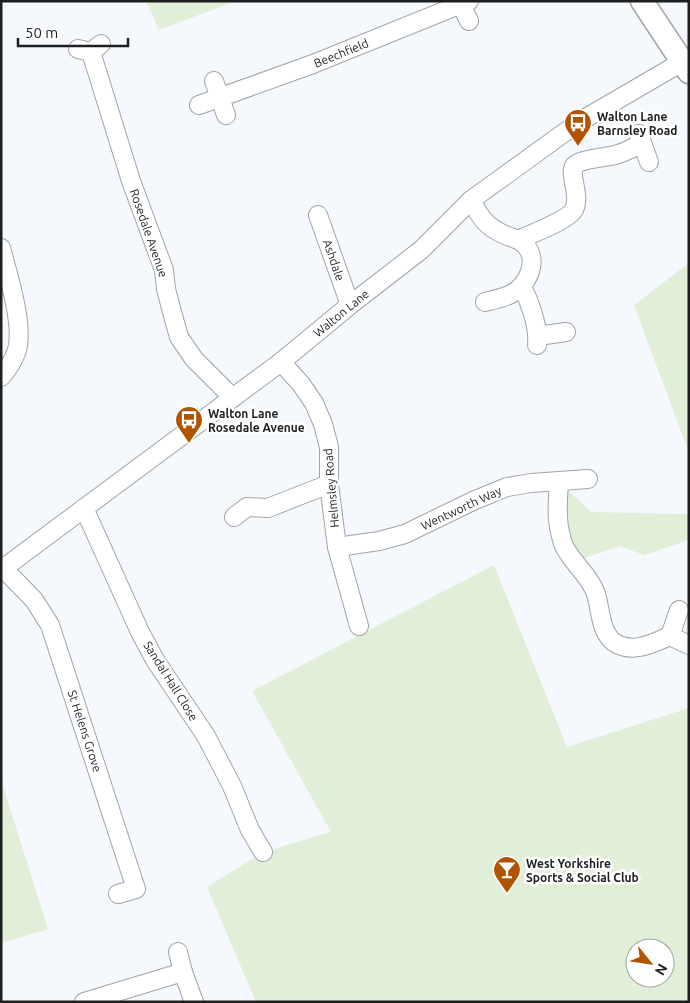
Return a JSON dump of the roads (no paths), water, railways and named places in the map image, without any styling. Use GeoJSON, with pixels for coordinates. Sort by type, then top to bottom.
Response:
{"type":"FeatureCollection","features":[{"type":"Feature","properties":{"kind":"main road"},"geometry":{"type":"LineString","coordinates":[[642,1],[685,67]]}},
{"type":"Feature","properties":{"kind":"street","name":"Beechfield"},"geometry":{"type":"LineString","coordinates":[[199,105],[217,89],[314,64],[463,3],[469,21]]}},
{"type":"Feature","properties":{"kind":"street","name":"Rosedale Avenue"},"geometry":{"type":"LineString","coordinates":[[90,48],[132,181],[164,270],[166,289],[179,338],[194,359],[233,398]]}},
{"type":"Feature","properties":{"kind":"street","name":"Walton Lane"},"geometry":{"type":"LineString","coordinates":[[2,569],[281,362],[421,250],[471,200],[580,122],[685,67]]}},
{"type":"Feature","properties":{"kind":"street"},"geometry":{"type":"LineString","coordinates":[[217,89],[226,115]]}},
{"type":"Feature","properties":{"kind":"street"},"geometry":{"type":"LineString","coordinates":[[518,240],[566,217],[573,211],[576,203],[576,187],[572,173],[576,164],[618,154],[640,139],[649,162]]}},
{"type":"Feature","properties":{"kind":"street"},"geometry":{"type":"LineString","coordinates":[[471,200],[486,224],[526,246],[532,261],[531,270],[522,286],[511,294],[485,302]]}},
{"type":"Feature","properties":{"kind":"street","name":"Ashdale"},"geometry":{"type":"LineString","coordinates":[[318,215],[350,305]]}},
{"type":"Feature","properties":{"kind":"street"},"geometry":{"type":"LineString","coordinates":[[1,248],[18,321],[19,337],[17,350],[1,377]]}},
{"type":"Feature","properties":{"kind":"street"},"geometry":{"type":"LineString","coordinates":[[522,286],[528,300],[538,340],[566,332]]}},
{"type":"Feature","properties":{"kind":"street","name":"Helmsley Road"},"geometry":{"type":"LineString","coordinates":[[281,362],[310,397],[323,424],[329,447],[329,484],[337,547],[359,626]]}},
{"type":"Feature","properties":{"kind":"street","name":"Wentworth Way"},"geometry":{"type":"LineString","coordinates":[[337,547],[379,541],[405,534],[475,500],[507,487],[531,483],[588,479]]}},
{"type":"Feature","properties":{"kind":"street"},"geometry":{"type":"LineString","coordinates":[[559,482],[558,507],[560,530],[564,546],[596,593],[604,629],[615,642],[630,648],[646,646],[670,636],[689,645]]}},
{"type":"Feature","properties":{"kind":"street"},"geometry":{"type":"LineString","coordinates":[[234,516],[247,507],[268,508],[329,484]]}},
{"type":"Feature","properties":{"kind":"street","name":"Sandal Hall Close"},"geometry":{"type":"LineString","coordinates":[[84,508],[140,632],[155,660],[206,736],[232,786],[250,830],[263,852]]}},
{"type":"Feature","properties":{"kind":"street","name":"St Helens Grove"},"geometry":{"type":"LineString","coordinates":[[2,569],[34,600],[50,625],[136,889],[118,894]]}},
{"type":"Feature","properties":{"kind":"street"},"geometry":{"type":"LineString","coordinates":[[670,636],[679,610]]}},
{"type":"Feature","properties":{"kind":"street"},"geometry":{"type":"LineString","coordinates":[[178,952],[194,1002]]}},
{"type":"Feature","properties":{"kind":"street"},"geometry":{"type":"LineString","coordinates":[[84,1002],[183,972]]}},
{"type":"Feature","properties":{"kind":"place","name":"Walton Lane Barnsley Road"},"geometry":{"type":"Point","coordinates":[578,147]}},
{"type":"Feature","properties":{"kind":"place","name":"Walton Lane Rosedale Avenue"},"geometry":{"type":"Point","coordinates":[189,444]}},
{"type":"Feature","properties":{"kind":"place","name":"West Yorkshire Sports & Social Club"},"geometry":{"type":"Point","coordinates":[507,894]}}]}
